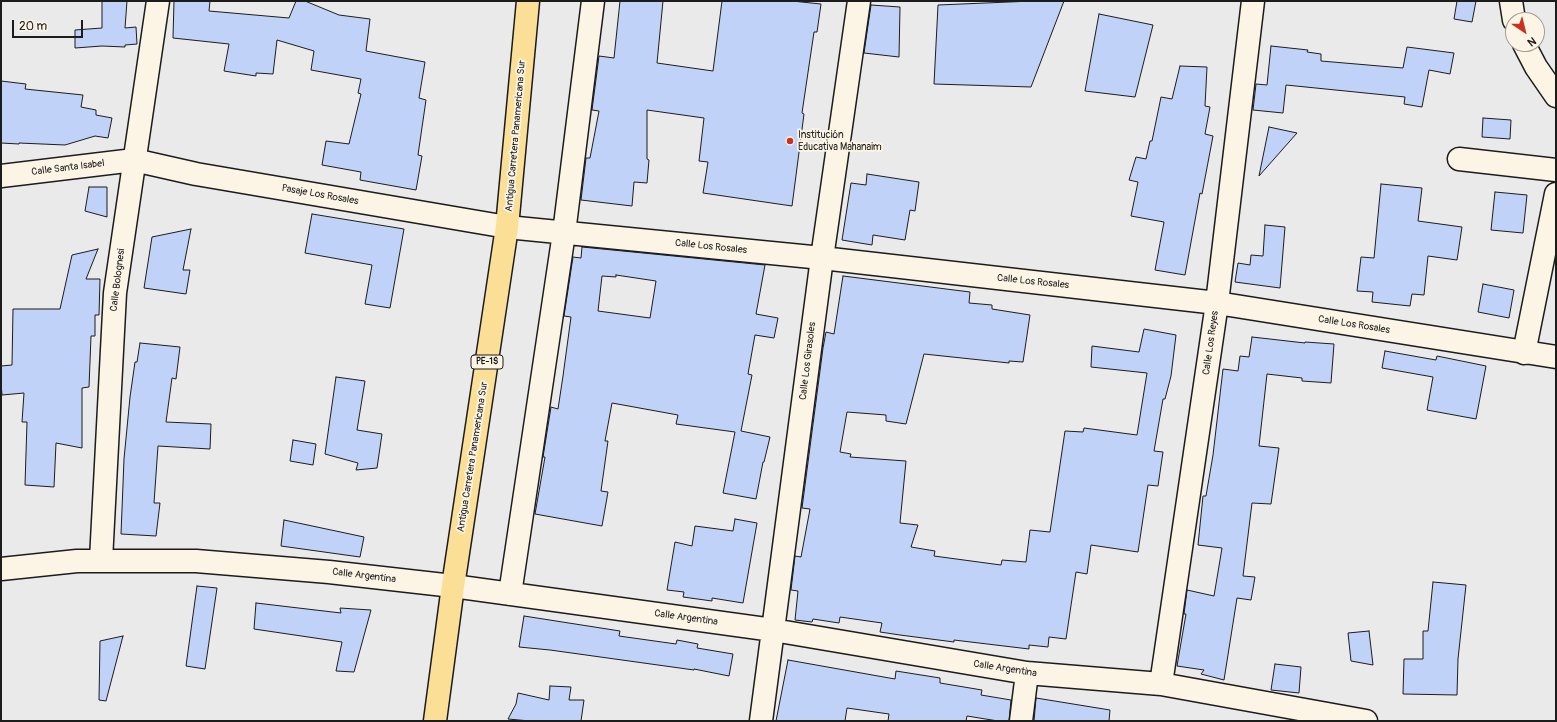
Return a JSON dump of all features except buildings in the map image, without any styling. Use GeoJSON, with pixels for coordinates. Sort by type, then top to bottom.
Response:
{"type":"FeatureCollection","features":[{"type":"Feature","properties":{"kind":"highway","name":"Antigua Carretera Panamericana Sur"},"geometry":{"type":"LineString","coordinates":[[435,721],[453,586],[507,227],[528,1]]}},
{"type":"Feature","properties":{"kind":"street","name":"Calle Bolognesi"},"geometry":{"type":"LineString","coordinates":[[101,560],[115,293],[158,1]]}},
{"type":"Feature","properties":{"kind":"street"},"geometry":{"type":"LineString","coordinates":[[510,594],[564,233],[593,1]]}},
{"type":"Feature","properties":{"kind":"street","name":"Calle Los Girasoles"},"geometry":{"type":"LineString","coordinates":[[761,721],[822,258],[859,1]]}},
{"type":"Feature","properties":{"kind":"street","name":"Calle Los Reyes"},"geometry":{"type":"LineString","coordinates":[[1161,684],[1217,303],[1253,1]]}},
{"type":"Feature","properties":{"kind":"street"},"geometry":{"type":"LineString","coordinates":[[1511,1],[1513,12]]}},
{"type":"Feature","properties":{"kind":"street"},"geometry":{"type":"LineString","coordinates":[[1528,52],[1536,67],[1556,96]]}},
{"type":"Feature","properties":{"kind":"street"},"geometry":{"type":"LineString","coordinates":[[1459,159],[1556,170]]}},
{"type":"Feature","properties":{"kind":"street","name":"Calle Santa Isabel"},"geometry":{"type":"LineString","coordinates":[[1,176],[134,160]]}},
{"type":"Feature","properties":{"kind":"street","name":"Pasaje Los Rosales"},"geometry":{"type":"LineString","coordinates":[[134,160],[196,174],[507,227]]}},
{"type":"Feature","properties":{"kind":"street"},"geometry":{"type":"LineString","coordinates":[[1524,353],[1556,194]]}},
{"type":"Feature","properties":{"kind":"street","name":"Calle Los Rosales"},"geometry":{"type":"LineString","coordinates":[[507,227],[822,258],[1217,303],[1556,357]]}},
{"type":"Feature","properties":{"kind":"street","name":"Calle Argentina"},"geometry":{"type":"LineString","coordinates":[[1,569],[101,560],[196,561],[329,572],[453,586],[773,630],[1027,673],[1161,684],[1366,721]]}},
{"type":"Feature","properties":{"kind":"street"},"geometry":{"type":"LineString","coordinates":[[1021,721],[1027,673]]}},
{"type":"Feature","properties":{"kind":"place","name":"Institución Educativa Mahanaim"},"geometry":{"type":"Point","coordinates":[790,141]}}]}
